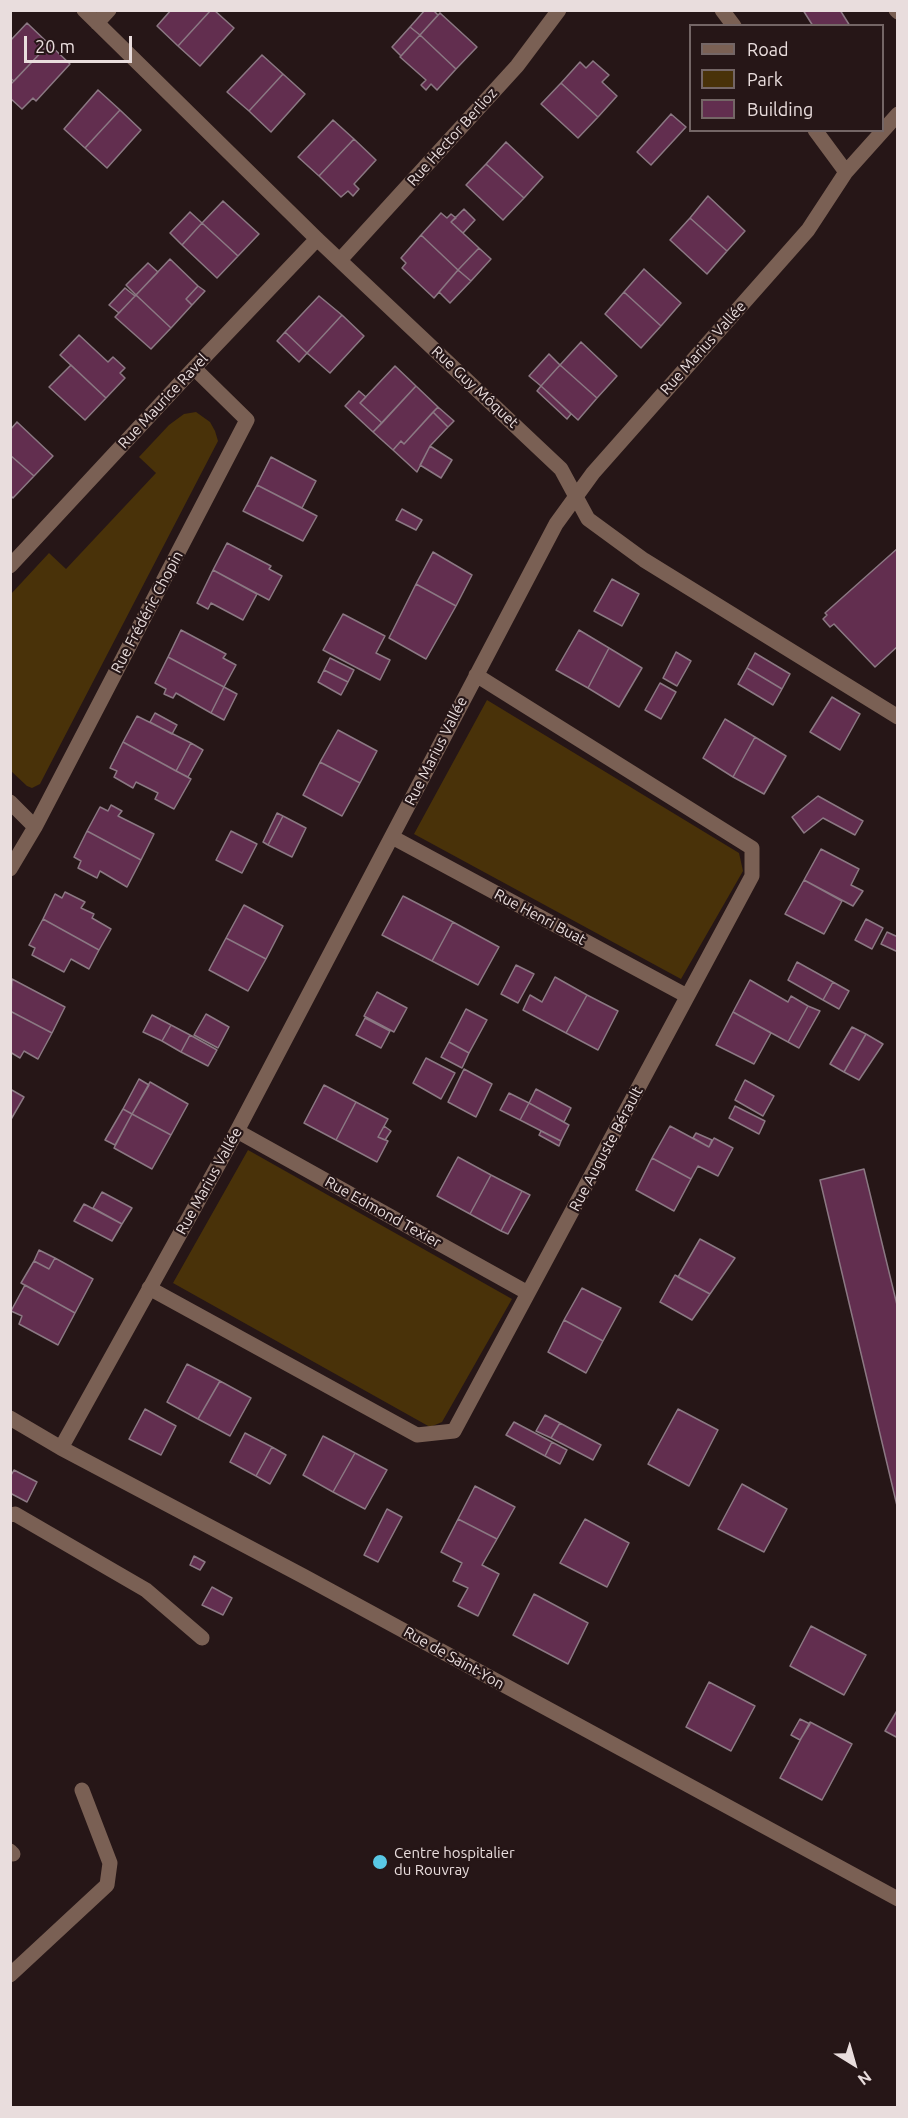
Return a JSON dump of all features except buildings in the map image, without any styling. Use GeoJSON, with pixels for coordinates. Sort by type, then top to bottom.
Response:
{"type":"FeatureCollection","features":[{"type":"Feature","properties":{"kind":"street","name":"Rue Guy Môquet"},"geometry":{"type":"LineString","coordinates":[[84,10],[317,239],[561,469],[588,519],[644,560],[897,717]]}},
{"type":"Feature","properties":{"kind":"street"},"geometry":{"type":"LineString","coordinates":[[97,23],[109,10]]}},
{"type":"Feature","properties":{"kind":"street","name":"Rue Hector Berlioz"},"geometry":{"type":"LineString","coordinates":[[340,260],[517,66],[559,10]]}},
{"type":"Feature","properties":{"kind":"street"},"geometry":{"type":"LineString","coordinates":[[722,10],[732,24]]}},
{"type":"Feature","properties":{"kind":"street","name":"Rue Marius Vallée"},"geometry":{"type":"LineString","coordinates":[[884,129],[897,114]]}},
{"type":"Feature","properties":{"kind":"street"},"geometry":{"type":"LineString","coordinates":[[816,132],[846,172]]}},
{"type":"Feature","properties":{"kind":"street","name":"Rue Marius Vallée"},"geometry":{"type":"LineString","coordinates":[[61,1448],[237,1131],[556,525],[593,473],[808,230],[846,172],[881,132]]}},
{"type":"Feature","properties":{"kind":"street","name":"Rue Maurice Ravel"},"geometry":{"type":"LineString","coordinates":[[10,566],[317,239]]}},
{"type":"Feature","properties":{"kind":"street","name":"Rue Frédéric Chopin"},"geometry":{"type":"LineString","coordinates":[[10,869],[35,827],[248,420],[194,368]]}},
{"type":"Feature","properties":{"kind":"street","name":"Rue Auguste Bérault"},"geometry":{"type":"LineString","coordinates":[[149,1288],[417,1435],[454,1431],[752,876],[752,848],[476,675]]}},
{"type":"Feature","properties":{"kind":"street"},"geometry":{"type":"LineString","coordinates":[[10,802],[35,827]]}},
{"type":"Feature","properties":{"kind":"street","name":"Rue Henri Buat"},"geometry":{"type":"LineString","coordinates":[[392,837],[687,996]]}},
{"type":"Feature","properties":{"kind":"street","name":"Rue Edmond Texier"},"geometry":{"type":"LineString","coordinates":[[237,1131],[528,1293]]}},
{"type":"Feature","properties":{"kind":"street","name":"Rue de Saint-Yon"},"geometry":{"type":"LineString","coordinates":[[10,1418],[61,1448],[303,1576],[897,1899]]}},
{"type":"Feature","properties":{"kind":"street"},"geometry":{"type":"LineString","coordinates":[[10,1515],[15,1514],[146,1590],[202,1638]]}},
{"type":"Feature","properties":{"kind":"street"},"geometry":{"type":"LineString","coordinates":[[10,1975],[107,1885],[110,1863],[82,1790]]}},
{"type":"Feature","properties":{"kind":"green space"},"geometry":{"type":"Polygon","coordinates":[[[196,412],[210,422],[218,441],[40,784],[32,788],[27,786],[11,771],[11,594],[49,553],[66,569],[156,473],[139,457],[169,425],[184,414],[196,412]]]}},
{"type":"Feature","properties":{"kind":"green space"},"geometry":{"type":"Polygon","coordinates":[[[487,700],[739,853],[743,871],[681,979],[414,834],[487,700]]]}},
{"type":"Feature","properties":{"kind":"green space"},"geometry":{"type":"Polygon","coordinates":[[[248,1150],[512,1299],[442,1422],[430,1427],[173,1283],[248,1150]]]}},
{"type":"Feature","properties":{"kind":"place","name":"Centre hospitalier du Rouvray"},"geometry":{"type":"Point","coordinates":[380,1862]}}]}
